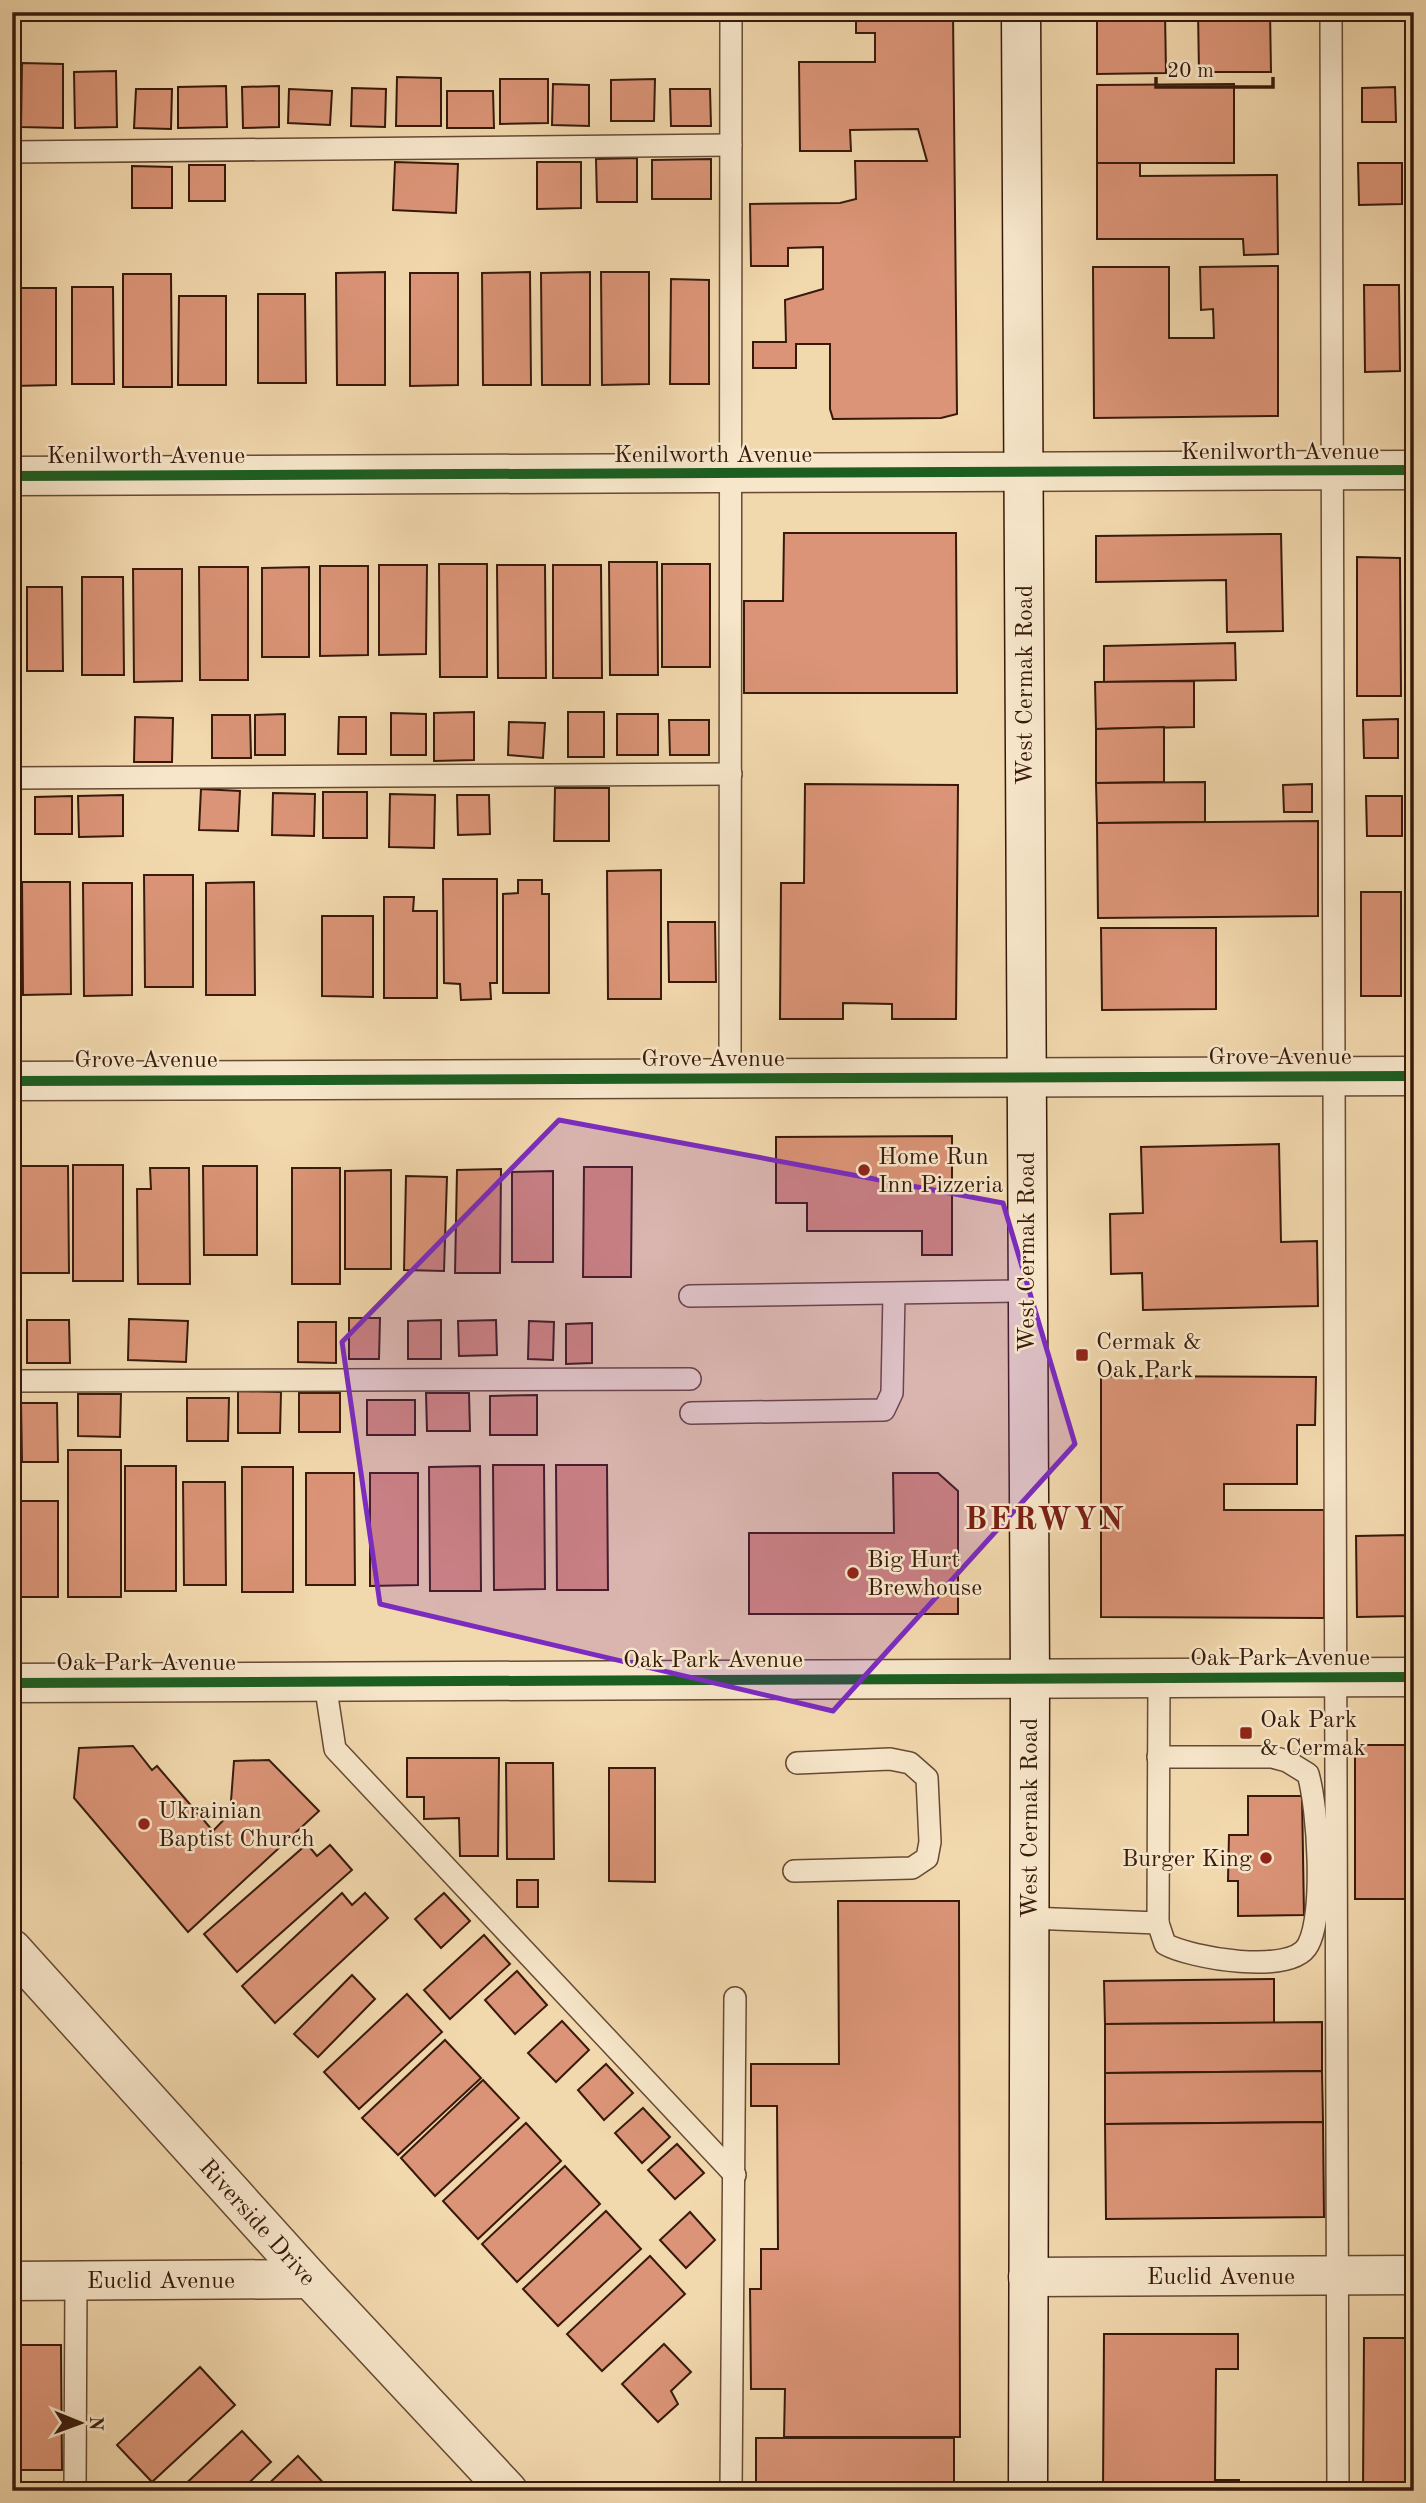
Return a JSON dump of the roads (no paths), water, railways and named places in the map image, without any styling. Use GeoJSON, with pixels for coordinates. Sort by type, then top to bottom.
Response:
{"type":"FeatureCollection","features":[{"type":"Feature","properties":{"kind":"street","name":"West Cermak Road"},"geometry":{"type":"LineString","coordinates":[[1021,12],[1030,1679],[1028,2491]]}},
{"type":"Feature","properties":{"kind":"street","name":"Kenilworth Avenue"},"geometry":{"type":"LineString","coordinates":[[12,476],[1023,474],[1414,470]]}},
{"type":"Feature","properties":{"kind":"street","name":"Grove Avenue"},"geometry":{"type":"LineString","coordinates":[[12,1081],[1414,1076]]}},
{"type":"Feature","properties":{"kind":"street","name":"Oak Park Avenue"},"geometry":{"type":"LineString","coordinates":[[12,1683],[1414,1677]]}},
{"type":"Feature","properties":{"kind":"street","name":"Riverside Drive"},"geometry":{"type":"LineString","coordinates":[[12,1949],[310,2279],[508,2491]]}},
{"type":"Feature","properties":{"kind":"street","name":"Euclid Avenue"},"geometry":{"type":"LineString","coordinates":[[1028,2277],[1414,2275]]}},
{"type":"Feature","properties":{"kind":"street","name":"Euclid Avenue"},"geometry":{"type":"LineString","coordinates":[[12,2281],[310,2279]]}},
{"type":"Feature","properties":{"kind":"lane"},"geometry":{"type":"LineString","coordinates":[[719,1079],[731,774],[731,12]]}},
{"type":"Feature","properties":{"kind":"lane"},"geometry":{"type":"LineString","coordinates":[[1331,12],[1338,2491]]}},
{"type":"Feature","properties":{"kind":"lane"},"geometry":{"type":"LineString","coordinates":[[12,152],[731,145]]}},
{"type":"Feature","properties":{"kind":"lane"},"geometry":{"type":"LineString","coordinates":[[12,778],[731,774]]}},
{"type":"Feature","properties":{"kind":"lane"},"geometry":{"type":"LineString","coordinates":[[690,1296],[1026,1291]]}},
{"type":"Feature","properties":{"kind":"lane"},"geometry":{"type":"LineString","coordinates":[[691,1413],[884,1410],[892,1393],[894,1293]]}},
{"type":"Feature","properties":{"kind":"lane"},"geometry":{"type":"LineString","coordinates":[[12,1381],[690,1379]]}},
{"type":"Feature","properties":{"kind":"lane"},"geometry":{"type":"LineString","coordinates":[[1158,1757],[1272,1757],[1287,1761],[1308,1774],[1315,1796],[1317,1904],[1309,1944],[1300,1955],[1252,1962],[1209,1959],[1165,1944],[1158,1923],[1158,1757],[1159,1678]]}},
{"type":"Feature","properties":{"kind":"lane"},"geometry":{"type":"LineString","coordinates":[[326,1682],[335,1749],[736,2175]]}},
{"type":"Feature","properties":{"kind":"lane"},"geometry":{"type":"LineString","coordinates":[[794,1871],[912,1868],[926,1858],[930,1842],[927,1778],[910,1763],[890,1759],[797,1763]]}},
{"type":"Feature","properties":{"kind":"lane"},"geometry":{"type":"LineString","coordinates":[[1029,1918],[1158,1923]]}},
{"type":"Feature","properties":{"kind":"lane"},"geometry":{"type":"LineString","coordinates":[[731,2491],[736,2175],[735,1998]]}},
{"type":"Feature","properties":{"kind":"lane"},"geometry":{"type":"LineString","coordinates":[[75,2491],[76,2281]]}},
{"type":"Feature","properties":{"kind":"place","name":"Home Run Inn Pizzeria"},"geometry":{"type":"Point","coordinates":[864,1170]}},
{"type":"Feature","properties":{"kind":"place","name":"Cermak & Oak Park"},"geometry":{"type":"Point","coordinates":[1082,1355]}},
{"type":"Feature","properties":{"kind":"place","name":"Big Hurt Brewhouse"},"geometry":{"type":"Point","coordinates":[853,1573]}},
{"type":"Feature","properties":{"kind":"place","name":"Oak Park & Cermak"},"geometry":{"type":"Point","coordinates":[1246,1733]}},
{"type":"Feature","properties":{"kind":"place","name":"Ukrainian Baptist Church"},"geometry":{"type":"Point","coordinates":[144,1824]}},
{"type":"Feature","properties":{"kind":"place","name":"Burger King"},"geometry":{"type":"Point","coordinates":[1266,1858]}},
{"type":"Feature","properties":{"kind":"district","name":"BERWYN"},"geometry":{"type":"Point","coordinates":[1045,1518]}}]}
